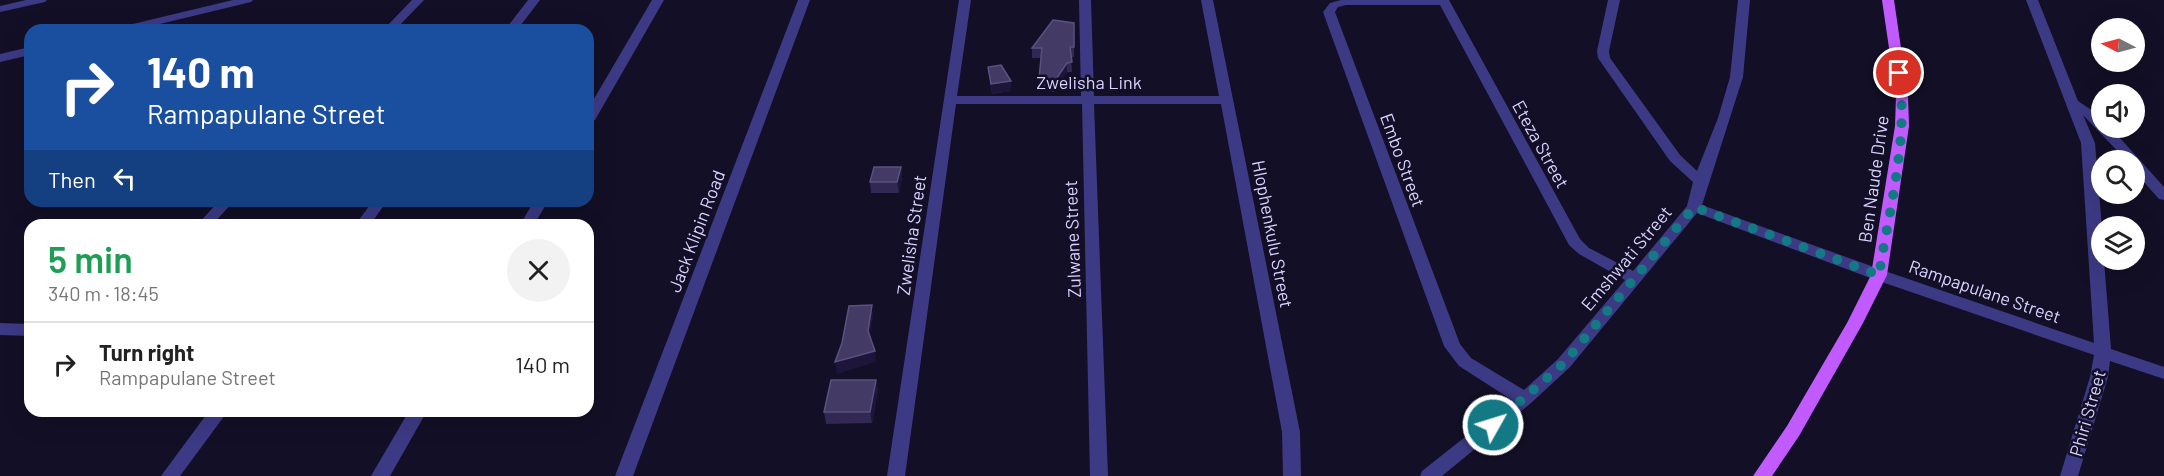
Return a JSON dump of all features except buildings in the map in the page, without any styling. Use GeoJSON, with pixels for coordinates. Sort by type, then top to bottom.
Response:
{"type":"FeatureCollection","features":[{"type":"Feature","properties":{"kind":"main road","name":"Ben Naude Drive"},"geometry":{"type":"LineString","coordinates":[[1762,476],[1798,422],[1855,323],[1879,275],[1902,126],[1902,96],[1888,0]]}},
{"type":"Feature","properties":{"kind":"street"},"geometry":{"type":"LineString","coordinates":[[0,9],[41,0]]}},
{"type":"Feature","properties":{"kind":"street"},"geometry":{"type":"LineString","coordinates":[[145,24],[247,0]]}},
{"type":"Feature","properties":{"kind":"street"},"geometry":{"type":"LineString","coordinates":[[395,24],[418,0]]}},
{"type":"Feature","properties":{"kind":"street"},"geometry":{"type":"LineString","coordinates":[[516,24],[534,0]]}},
{"type":"Feature","properties":{"kind":"street"},"geometry":{"type":"LineString","coordinates":[[594,110],[658,0]]}},
{"type":"Feature","properties":{"kind":"street","name":"Jack Klipin Road"},"geometry":{"type":"LineString","coordinates":[[624,476],[804,0]]}},
{"type":"Feature","properties":{"kind":"street","name":"Zwelisha Street"},"geometry":{"type":"LineString","coordinates":[[896,476],[964,0]]}},
{"type":"Feature","properties":{"kind":"street","name":"Zulwane Street"},"geometry":{"type":"LineString","coordinates":[[1086,0],[1099,476]]}},
{"type":"Feature","properties":{"kind":"street","name":"Hlophenkulu Street"},"geometry":{"type":"LineString","coordinates":[[1207,0],[1291,432],[1292,476]]}},
{"type":"Feature","properties":{"kind":"street"},"geometry":{"type":"LineString","coordinates":[[1614,0],[1603,51],[1604,58],[1675,158],[1699,180]]}},
{"type":"Feature","properties":{"kind":"street","name":"Emshwati Street"},"geometry":{"type":"LineString","coordinates":[[1429,476],[1525,399],[1564,363],[1694,207],[1699,180],[1734,90],[1740,64],[1744,0]]}},
{"type":"Feature","properties":{"kind":"street","name":"Phiri Street"},"geometry":{"type":"LineString","coordinates":[[2032,0],[2088,143],[2103,352],[2099,377],[2069,476]]}},
{"type":"Feature","properties":{"kind":"street","name":"Eteza Street"},"geometry":{"type":"LineString","coordinates":[[1443,1],[1574,242],[1584,251],[1636,279]]}},
{"type":"Feature","properties":{"kind":"street","name":"Embo Street"},"geometry":{"type":"LineString","coordinates":[[1443,1],[1346,2],[1334,5],[1329,12],[1452,346],[1465,362],[1525,399]]}},
{"type":"Feature","properties":{"kind":"street"},"geometry":{"type":"LineString","coordinates":[[0,58],[24,52]]}},
{"type":"Feature","properties":{"kind":"street","name":"Zwelisha Link"},"geometry":{"type":"LineString","coordinates":[[950,100],[1227,100]]}},
{"type":"Feature","properties":{"kind":"street"},"geometry":{"type":"LineString","coordinates":[[2072,102],[2091,115]]}},
{"type":"Feature","properties":{"kind":"street"},"geometry":{"type":"LineString","coordinates":[[2114,138],[2124,150]]}},
{"type":"Feature","properties":{"kind":"street"},"geometry":{"type":"LineString","coordinates":[[2145,174],[2164,196]]}},
{"type":"Feature","properties":{"kind":"street"},"geometry":{"type":"LineString","coordinates":[[210,219],[221,207]]}},
{"type":"Feature","properties":{"kind":"street","name":"Rampapulane Street"},"geometry":{"type":"LineString","coordinates":[[1694,207],[1879,275],[2164,373]]}},
{"type":"Feature","properties":{"kind":"street"},"geometry":{"type":"LineString","coordinates":[[0,329],[24,330]]}},
{"type":"Feature","properties":{"kind":"street"},"geometry":{"type":"LineString","coordinates":[[170,476],[214,417]]}},
{"type":"Feature","properties":{"kind":"street"},"geometry":{"type":"LineString","coordinates":[[380,476],[414,417]]}},
{"type":"Feature","properties":{"kind":"route"},"geometry":{"type":"LineString","coordinates":[[1493,425],[1564,363],[1694,207],[1879,275],[1902,126],[1899,73]]}}]}
